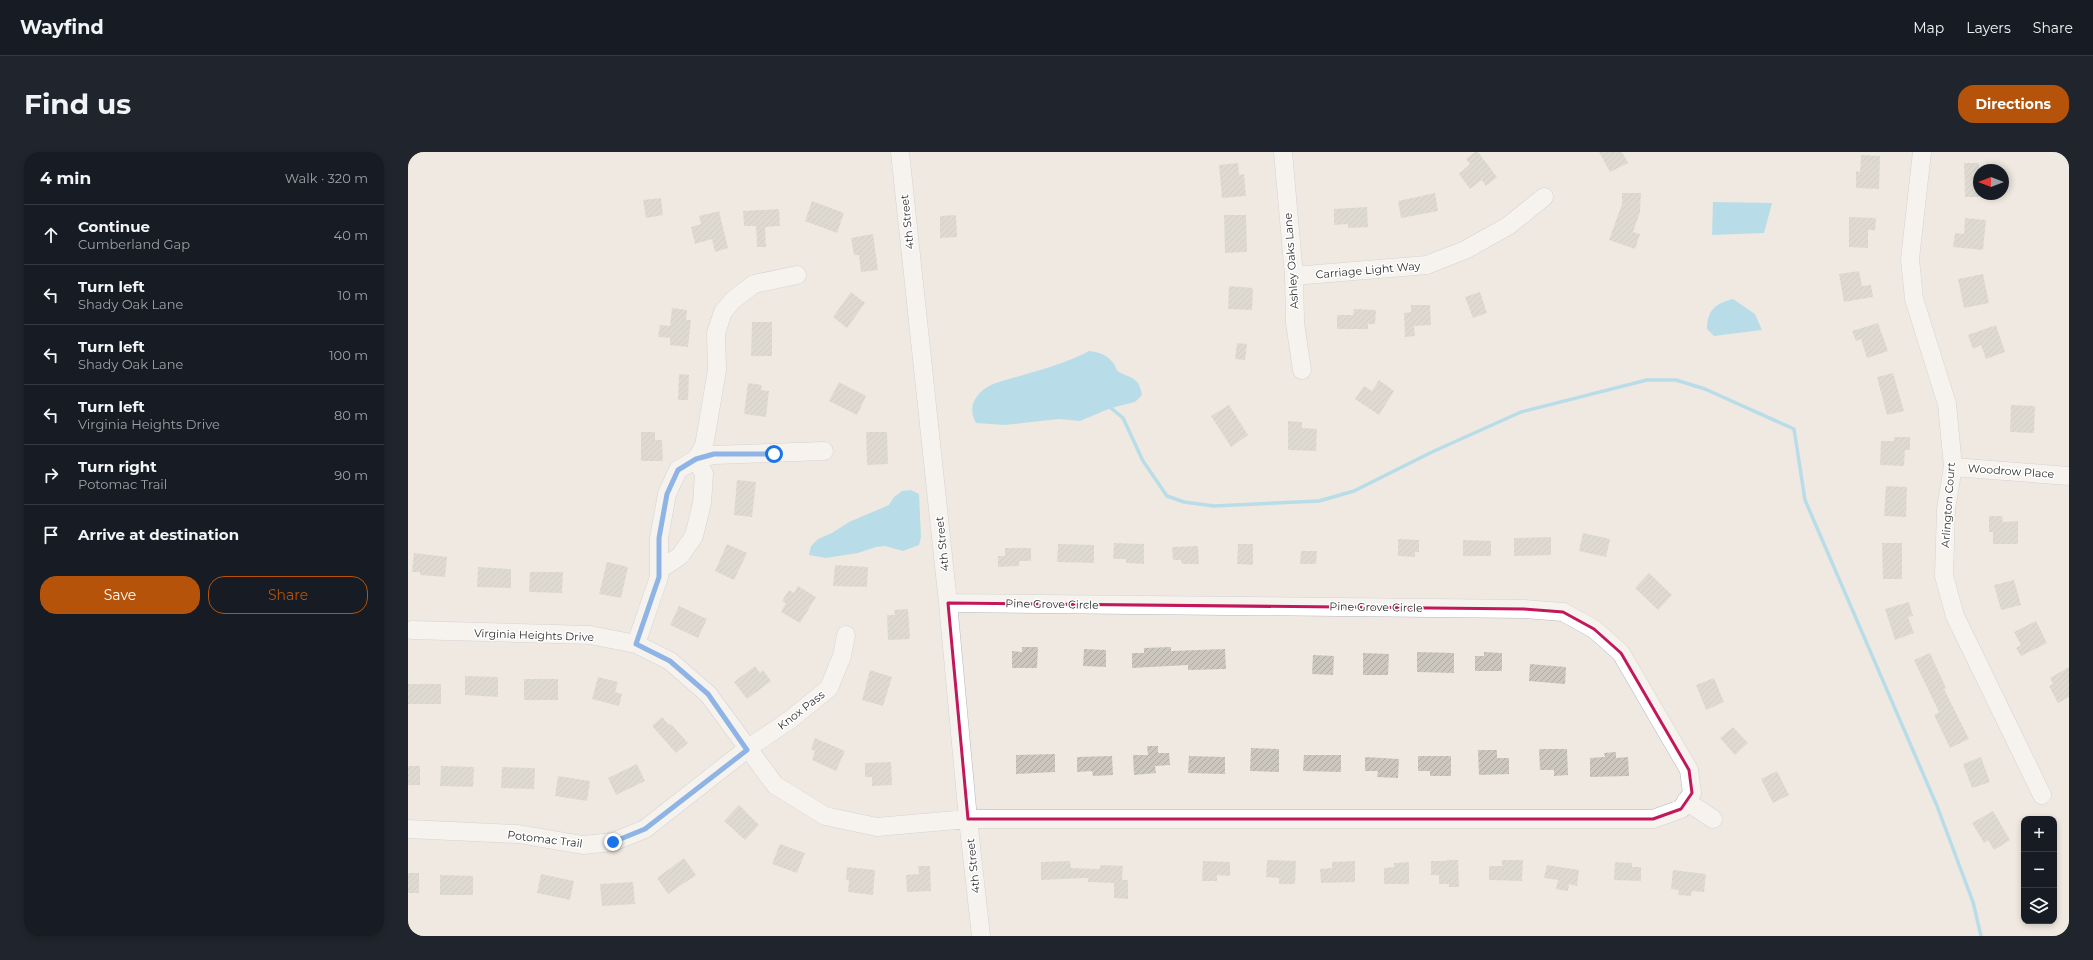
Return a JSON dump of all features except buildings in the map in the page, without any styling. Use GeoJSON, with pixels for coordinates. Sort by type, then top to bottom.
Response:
{"type":"FeatureCollection","features":[{"type":"Feature","properties":{"kind":"street","name":"4th Street"},"geometry":{"type":"LineString","coordinates":[[900,152],[948,603],[968,819],[981,936]]}},
{"type":"Feature","properties":{"kind":"street","name":"Ashley Oaks Lane"},"geometry":{"type":"LineString","coordinates":[[1283,152],[1294,276],[1295,323],[1302,370]]}},
{"type":"Feature","properties":{"kind":"street","name":"Arlington Court"},"geometry":{"type":"LineString","coordinates":[[1922,152],[1910,259],[1914,299],[1947,404],[1953,467],[1946,509],[1944,576],[1955,616],[2042,795]]}},
{"type":"Feature","properties":{"kind":"street","name":"Carriage Light Way"},"geometry":{"type":"LineString","coordinates":[[1294,276],[1426,265],[1465,250],[1508,226],[1544,197]]}},
{"type":"Feature","properties":{"kind":"street"},"geometry":{"type":"LineString","coordinates":[[696,459],[704,446],[717,370],[716,333],[723,312],[733,300],[754,284],[797,274]]}},
{"type":"Feature","properties":{"kind":"street"},"geometry":{"type":"LineString","coordinates":[[636,644],[659,577],[659,538],[667,494],[678,470],[696,459],[714,454],[824,451]]}},
{"type":"Feature","properties":{"kind":"street"},"geometry":{"type":"LineString","coordinates":[[659,570],[680,556],[694,536],[702,503],[704,474],[696,459]]}},
{"type":"Feature","properties":{"kind":"street","name":"Woodrow Place"},"geometry":{"type":"LineString","coordinates":[[1953,467],[2069,476]]}},
{"type":"Feature","properties":{"kind":"street","name":"Pine Grove Circle"},"geometry":{"type":"LineString","coordinates":[[948,603],[1524,608],[1563,612],[1594,629],[1621,653],[1689,770],[1692,793],[1686,801]]}},
{"type":"Feature","properties":{"kind":"street","name":"Virginia Heights Drive"},"geometry":{"type":"LineString","coordinates":[[412,630],[590,635],[636,644],[670,661],[708,694],[747,750],[775,785],[825,816],[877,827],[968,819]]}},
{"type":"Feature","properties":{"kind":"street","name":"Knox Pass"},"geometry":{"type":"LineString","coordinates":[[747,750],[791,719],[829,688],[842,656],[846,635]]}},
{"type":"Feature","properties":{"kind":"street","name":"Potomac Trail"},"geometry":{"type":"LineString","coordinates":[[408,830],[518,834],[583,845],[613,842],[645,829],[747,750]]}},
{"type":"Feature","properties":{"kind":"street"},"geometry":{"type":"LineString","coordinates":[[968,819],[1653,818],[1681,809],[1686,801],[1713,819]]}},
{"type":"Feature","properties":{"kind":"highlighted area"},"geometry":{"type":"Polygon","coordinates":[[[948,603],[1524,609],[1563,612],[1594,629],[1621,653],[1689,770],[1692,793],[1681,809],[1653,819],[968,819],[948,603]]]}},
{"type":"Feature","properties":{"kind":"water"},"geometry":{"type":"Polygon","coordinates":[[[1713,202],[1772,203],[1764,233],[1712,235],[1713,202]]]}},
{"type":"Feature","properties":{"kind":"water"},"geometry":{"type":"Polygon","coordinates":[[[1733,299],[1755,314],[1762,330],[1714,336],[1707,329],[1707,322],[1714,308],[1717,305],[1733,299]]]}},
{"type":"Feature","properties":{"kind":"water"},"geometry":{"type":"Polygon","coordinates":[[[1089,351],[1100,353],[1109,358],[1118,371],[1137,382],[1141,389],[1142,395],[1135,402],[1111,408],[1080,421],[1059,419],[1005,425],[976,423],[972,410],[974,401],[976,397],[987,387],[1064,362],[1089,351]]]}},
{"type":"Feature","properties":{"kind":"water"},"geometry":{"type":"Polygon","coordinates":[[[911,490],[919,494],[921,537],[919,545],[903,551],[885,546],[876,547],[858,553],[826,558],[809,555],[811,546],[818,539],[832,533],[849,522],[889,505],[894,497],[902,491],[911,490]]]}},
{"type":"Feature","properties":{"kind":"waterway"},"geometry":{"type":"LineString","coordinates":[[1111,408],[1123,418],[1143,461],[1167,496],[1184,502],[1214,506],[1319,501],[1354,491],[1432,452],[1521,412],[1647,380],[1676,380],[1705,389],[1794,429],[1805,500],[1937,806],[1973,902],[1981,936]]}},
{"type":"Feature","properties":{"kind":"route"},"geometry":{"type":"LineString","coordinates":[[613,842],[645,829],[747,750],[708,694],[670,661],[636,644],[659,577],[659,538],[667,494],[678,470],[696,459],[714,454],[774,454]]}}]}
